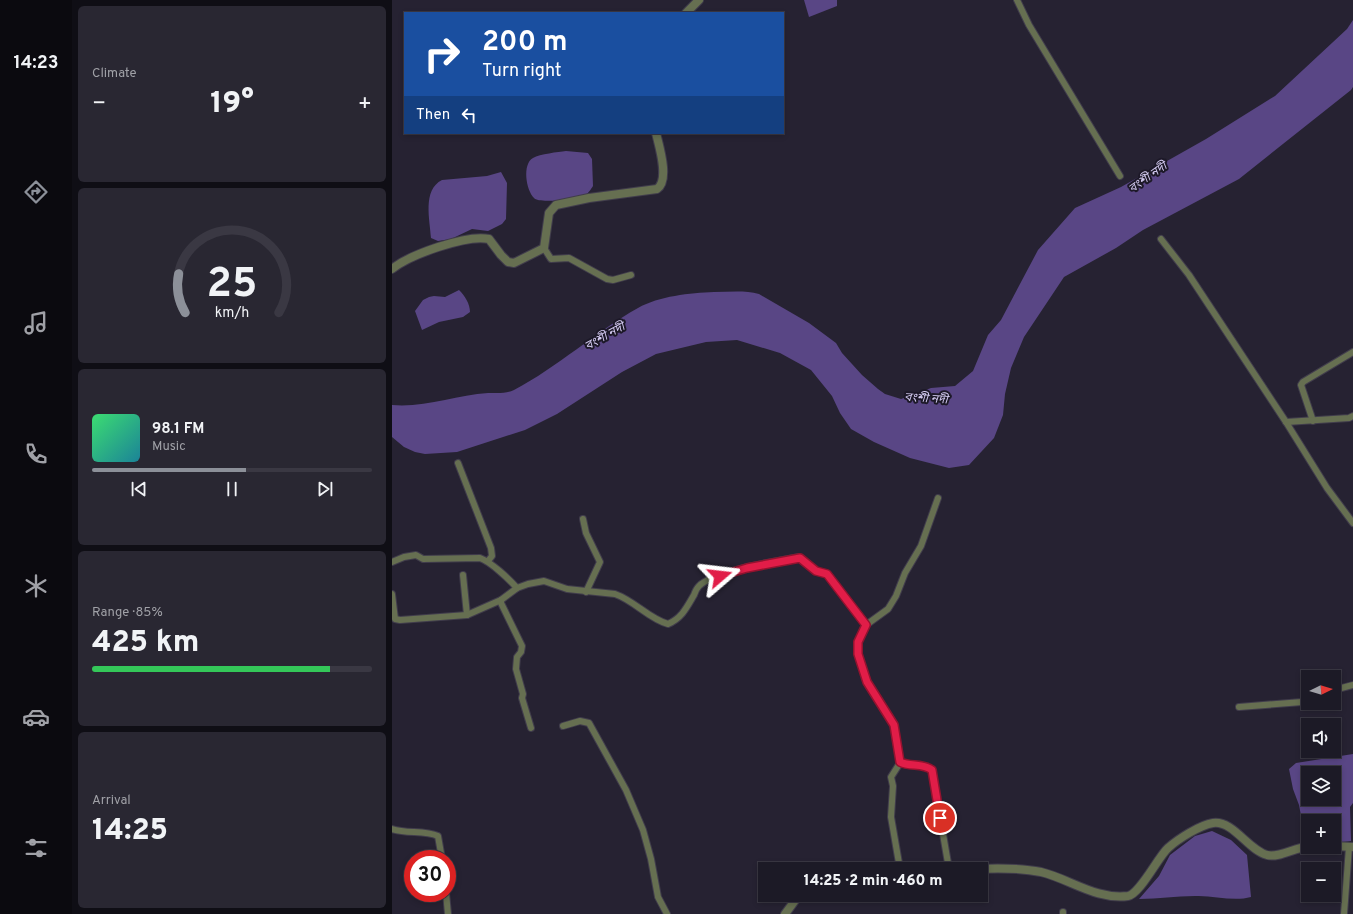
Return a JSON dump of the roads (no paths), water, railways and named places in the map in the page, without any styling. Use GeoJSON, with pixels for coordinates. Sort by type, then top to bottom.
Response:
{"type":"FeatureCollection","features":[{"type":"Feature","properties":{"kind":"street"},"geometry":{"type":"LineString","coordinates":[[687,12],[699,0]]}},
{"type":"Feature","properties":{"kind":"street"},"geometry":{"type":"LineString","coordinates":[[1017,0],[1029,25],[1120,176]]}},
{"type":"Feature","properties":{"kind":"street"},"geometry":{"type":"LineString","coordinates":[[631,275],[613,280],[607,279],[570,258],[552,259],[544,248],[549,213],[556,205],[589,198],[657,189],[661,186],[663,181],[663,170],[656,134]]}},
{"type":"Feature","properties":{"kind":"street"},"geometry":{"type":"LineString","coordinates":[[392,269],[406,259],[453,242],[472,238],[489,239],[508,262],[514,263],[544,248]]}},
{"type":"Feature","properties":{"kind":"street"},"geometry":{"type":"LineString","coordinates":[[1161,239],[1189,275],[1286,422],[1327,488],[1353,523]]}},
{"type":"Feature","properties":{"kind":"street"},"geometry":{"type":"LineString","coordinates":[[1313,421],[1301,385],[1303,382],[1353,352]]}},
{"type":"Feature","properties":{"kind":"street"},"geometry":{"type":"LineString","coordinates":[[1286,422],[1349,418],[1353,416]]}},
{"type":"Feature","properties":{"kind":"street"},"geometry":{"type":"LineString","coordinates":[[458,463],[491,548],[492,556],[488,561]]}},
{"type":"Feature","properties":{"kind":"street"},"geometry":{"type":"LineString","coordinates":[[899,862],[891,813],[893,786],[891,777],[900,762],[894,725],[867,682],[858,654],[858,642],[866,625],[888,609],[896,596],[905,573],[921,546],[938,498]]}},
{"type":"Feature","properties":{"kind":"street"},"geometry":{"type":"LineString","coordinates":[[583,519],[586,533],[600,562],[586,592]]}},
{"type":"Feature","properties":{"kind":"street"},"geometry":{"type":"LineString","coordinates":[[392,562],[404,557],[416,555],[423,559],[480,558],[488,561],[517,588]]}},
{"type":"Feature","properties":{"kind":"street"},"geometry":{"type":"LineString","coordinates":[[392,594],[395,619],[400,620],[467,615],[501,600],[517,588],[528,584],[544,582],[566,589],[616,594],[623,597],[660,622],[668,624],[677,621],[682,615],[698,586],[711,579],[747,568],[800,558],[816,571],[827,574],[866,625]]}},
{"type":"Feature","properties":{"kind":"street"},"geometry":{"type":"LineString","coordinates":[[463,575],[467,615]]}},
{"type":"Feature","properties":{"kind":"street"},"geometry":{"type":"LineString","coordinates":[[501,600],[501,603],[522,646],[521,652],[517,657],[516,669],[522,690],[522,698],[531,728]]}},
{"type":"Feature","properties":{"kind":"street"},"geometry":{"type":"LineString","coordinates":[[1341,688],[1353,685]]}},
{"type":"Feature","properties":{"kind":"street"},"geometry":{"type":"LineString","coordinates":[[1239,707],[1301,702]]}},
{"type":"Feature","properties":{"kind":"street"},"geometry":{"type":"LineString","coordinates":[[563,726],[580,721],[589,723],[603,747],[626,790],[643,830],[651,859],[658,897],[667,914]]}},
{"type":"Feature","properties":{"kind":"street"},"geometry":{"type":"LineString","coordinates":[[900,762],[907,766],[924,766],[932,770],[948,862]]}},
{"type":"Feature","properties":{"kind":"street"},"geometry":{"type":"LineString","coordinates":[[988,869],[1042,872],[1103,896],[1127,896],[1131,895],[1144,882],[1168,848],[1188,834],[1212,823],[1225,825],[1259,851],[1267,855],[1301,849]]}},
{"type":"Feature","properties":{"kind":"street"},"geometry":{"type":"LineString","coordinates":[[392,829],[402,832],[432,834],[438,836],[440,850]]}},
{"type":"Feature","properties":{"kind":"street"},"geometry":{"type":"LineString","coordinates":[[1341,846],[1351,847],[1344,914]]}},
{"type":"Feature","properties":{"kind":"street"},"geometry":{"type":"LineString","coordinates":[[447,902],[448,914]]}},
{"type":"Feature","properties":{"kind":"street"},"geometry":{"type":"LineString","coordinates":[[786,914],[794,902]]}},
{"type":"Feature","properties":{"kind":"water"},"geometry":{"type":"Polygon","coordinates":[[[804,0],[837,0],[837,6],[809,17],[804,0]]]}},
{"type":"Feature","properties":{"kind":"water","name":"বংশী নদী"},"geometry":{"type":"Polygon","coordinates":[[[1353,20],[1353,87],[1351,90],[1239,179],[1143,230],[1116,248],[1064,277],[1024,337],[1011,368],[1005,394],[1003,415],[994,438],[969,465],[949,468],[910,458],[874,442],[851,429],[840,413],[832,396],[811,370],[780,353],[737,340],[706,342],[656,354],[622,372],[557,414],[525,430],[457,452],[425,454],[415,452],[404,447],[392,437],[392,405],[416,405],[476,394],[501,393],[514,390],[546,371],[622,317],[638,308],[665,298],[695,293],[748,292],[759,294],[809,323],[836,343],[842,353],[862,375],[885,394],[901,399],[931,388],[955,386],[973,371],[988,335],[1001,320],[1038,250],[1075,208],[1121,187],[1206,139],[1275,96],[1347,29],[1353,20]]]}},
{"type":"Feature","properties":{"kind":"water"},"geometry":{"type":"Polygon","coordinates":[[[566,151],[588,153],[592,159],[593,186],[588,193],[581,197],[550,201],[537,200],[531,194],[527,183],[527,166],[533,158],[540,155],[566,151]]]}},
{"type":"Feature","properties":{"kind":"water"},"geometry":{"type":"Polygon","coordinates":[[[501,172],[507,183],[506,219],[502,224],[488,231],[472,229],[451,239],[438,241],[431,238],[429,198],[436,185],[442,180],[487,176],[501,172]]]}},
{"type":"Feature","properties":{"kind":"water"},"geometry":{"type":"Polygon","coordinates":[[[459,290],[467,300],[470,312],[463,317],[439,322],[422,330],[415,311],[423,300],[434,296],[445,297],[459,290]]]}},
{"type":"Feature","properties":{"kind":"water"},"geometry":{"type":"Polygon","coordinates":[[[1353,754],[1353,803],[1350,807],[1351,841],[1341,842],[1341,814],[1301,814],[1301,816],[1289,769],[1296,763],[1328,758],[1341,758],[1341,756],[1353,754]]]}},
{"type":"Feature","properties":{"kind":"water"},"geometry":{"type":"Polygon","coordinates":[[[1212,831],[1231,840],[1247,855],[1251,897],[1230,899],[1188,896],[1139,899],[1159,876],[1170,855],[1195,836],[1212,831]]]}}]}
